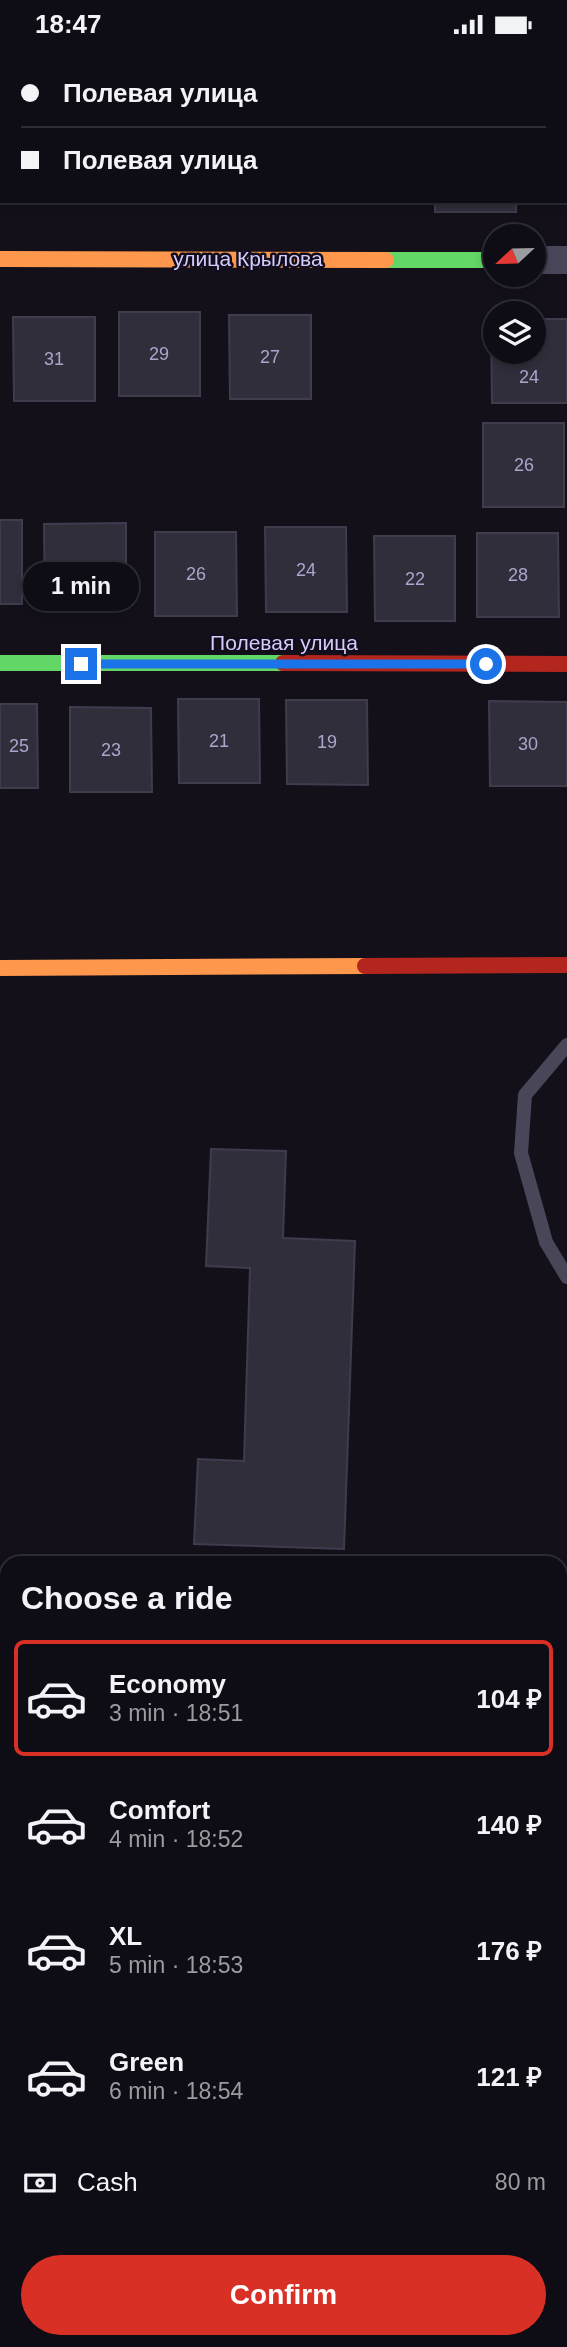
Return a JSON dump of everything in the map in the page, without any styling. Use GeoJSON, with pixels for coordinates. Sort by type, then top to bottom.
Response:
{"type":"FeatureCollection","features":[{"type":"Feature","properties":{"kind":"street","name":"улица Крылова"},"geometry":{"type":"LineString","coordinates":[[0,258],[483,260]]}},
{"type":"Feature","properties":{"kind":"street"},"geometry":{"type":"LineString","coordinates":[[546,260],[567,260]]}},
{"type":"Feature","properties":{"kind":"street","name":"Полевая улица"},"geometry":{"type":"LineString","coordinates":[[0,663],[567,664]]}},
{"type":"Feature","properties":{"kind":"street"},"geometry":{"type":"LineString","coordinates":[[0,968],[567,965]]}},
{"type":"Feature","properties":{"kind":"lane"},"geometry":{"type":"LineString","coordinates":[[567,1045],[525,1095],[521,1153],[546,1242],[567,1277]]}},
{"type":"Feature","properties":{"kind":"building"},"geometry":{"type":"Polygon","coordinates":[[[435,203],[516,203],[516,212],[435,212],[435,203]]]}},
{"type":"Feature","properties":{"kind":"building"},"geometry":{"type":"Polygon","coordinates":[[[119,312],[200,312],[200,396],[119,396],[119,312]]]}},
{"type":"Feature","properties":{"kind":"building"},"geometry":{"type":"Polygon","coordinates":[[[229,315],[311,315],[311,399],[230,399],[229,315]]]}},
{"type":"Feature","properties":{"kind":"building"},"geometry":{"type":"Polygon","coordinates":[[[13,317],[95,317],[95,401],[14,401],[13,317]]]}},
{"type":"Feature","properties":{"kind":"building"},"geometry":{"type":"Polygon","coordinates":[[[546,319],[567,319],[567,403],[492,403],[492,364],[546,364],[546,319]]]}},
{"type":"Feature","properties":{"kind":"building"},"geometry":{"type":"Polygon","coordinates":[[[483,423],[564,423],[564,507],[483,507],[483,423]]]}},
{"type":"Feature","properties":{"kind":"building"},"geometry":{"type":"Polygon","coordinates":[[[0,520],[22,520],[22,604],[0,604],[0,520]]]}},
{"type":"Feature","properties":{"kind":"building"},"geometry":{"type":"Polygon","coordinates":[[[126,523],[126,608],[45,607],[44,524],[126,523]]]}},
{"type":"Feature","properties":{"kind":"building"},"geometry":{"type":"Polygon","coordinates":[[[265,527],[346,527],[347,612],[266,612],[265,527]]]}},
{"type":"Feature","properties":{"kind":"building"},"geometry":{"type":"Polygon","coordinates":[[[155,532],[236,532],[237,616],[155,616],[155,532]]]}},
{"type":"Feature","properties":{"kind":"building"},"geometry":{"type":"Polygon","coordinates":[[[477,533],[558,533],[559,617],[477,617],[477,533]]]}},
{"type":"Feature","properties":{"kind":"building"},"geometry":{"type":"Polygon","coordinates":[[[374,536],[455,536],[455,621],[375,621],[374,536]]]}},
{"type":"Feature","properties":{"kind":"building"},"geometry":{"type":"Polygon","coordinates":[[[178,699],[259,699],[260,783],[179,783],[178,699]]]}},
{"type":"Feature","properties":{"kind":"building"},"geometry":{"type":"Polygon","coordinates":[[[286,700],[367,700],[368,785],[287,784],[286,700]]]}},
{"type":"Feature","properties":{"kind":"building"},"geometry":{"type":"Polygon","coordinates":[[[489,701],[567,702],[567,786],[490,786],[489,701]]]}},
{"type":"Feature","properties":{"kind":"building"},"geometry":{"type":"Polygon","coordinates":[[[0,704],[37,704],[38,788],[0,788],[0,704]]]}},
{"type":"Feature","properties":{"kind":"building"},"geometry":{"type":"Polygon","coordinates":[[[70,707],[151,708],[152,792],[70,792],[70,707]]]}},
{"type":"Feature","properties":{"kind":"building"},"geometry":{"type":"Polygon","coordinates":[[[211,1149],[286,1151],[283,1238],[355,1241],[344,1549],[194,1544],[198,1459],[244,1461],[250,1268],[206,1266],[211,1149]]]}},
{"type":"Feature","properties":{"kind":"traffic: fast"},"geometry":{"type":"LineString","coordinates":[[386,260],[483,260]]}},
{"type":"Feature","properties":{"kind":"traffic: fast"},"geometry":{"type":"LineString","coordinates":[[0,663],[283,663]]}},
{"type":"Feature","properties":{"kind":"traffic: slow"},"geometry":{"type":"LineString","coordinates":[[0,259],[386,260]]}},
{"type":"Feature","properties":{"kind":"traffic: slow"},"geometry":{"type":"LineString","coordinates":[[0,968],[365,966]]}},
{"type":"Feature","properties":{"kind":"traffic: jam"},"geometry":{"type":"LineString","coordinates":[[283,663],[567,664]]}},
{"type":"Feature","properties":{"kind":"traffic: jam"},"geometry":{"type":"LineString","coordinates":[[365,966],[567,965]]}},
{"type":"Feature","properties":{"kind":"route"},"geometry":{"type":"LineString","coordinates":[[81,664],[486,664]]}}]}
